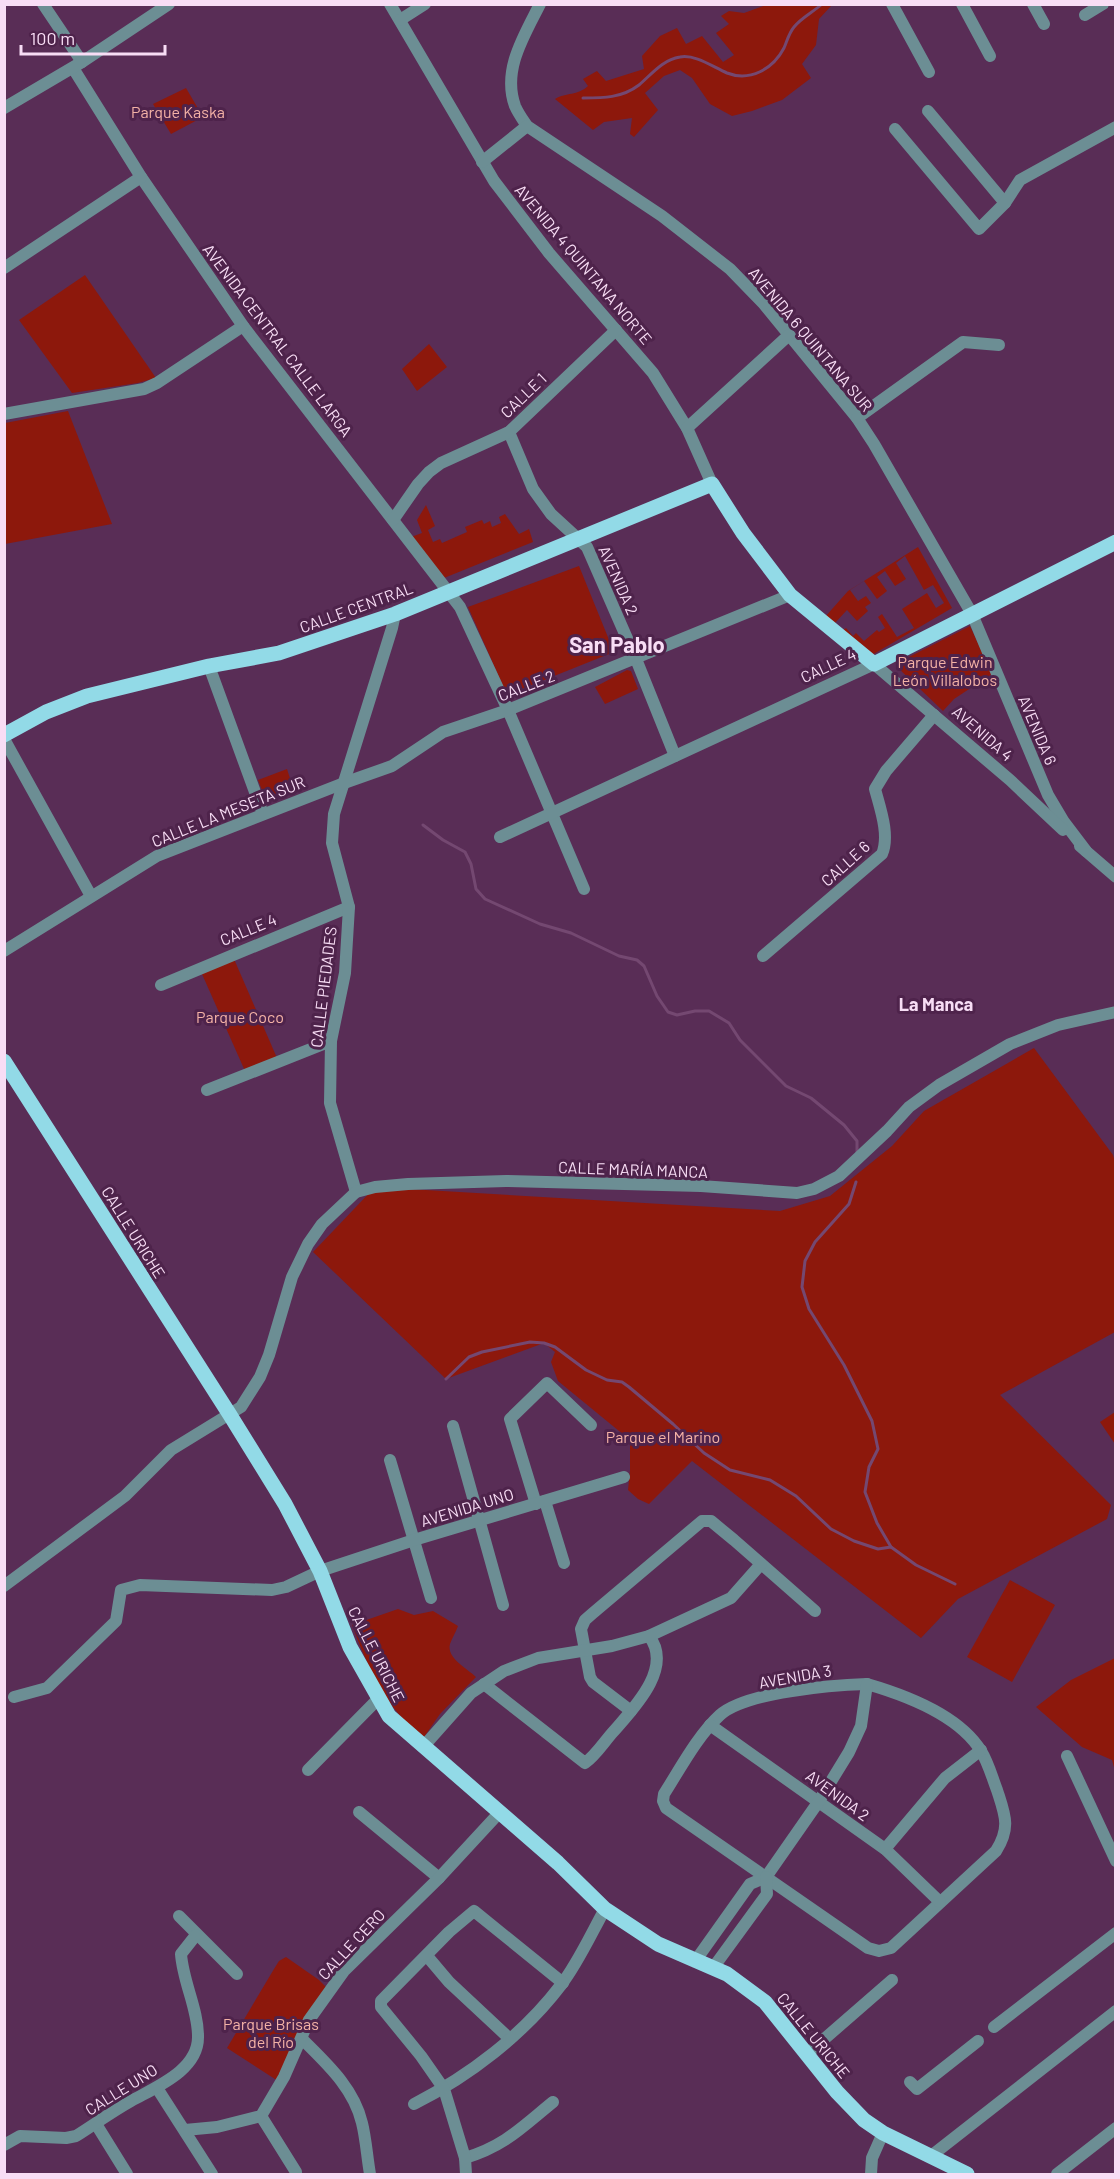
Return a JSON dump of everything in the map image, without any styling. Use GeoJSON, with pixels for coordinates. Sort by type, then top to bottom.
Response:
{"type":"FeatureCollection","features":[{"type":"Feature","properties":{"kind":"main road","name":"CALLE CENTRAL"},"geometry":{"type":"LineString","coordinates":[[4,737],[46,712],[87,696],[209,666],[279,653],[399,616],[449,592],[577,538],[712,484]]}},
{"type":"Feature","properties":{"kind":"main road","name":"AVENIDA 4"},"geometry":{"type":"LineString","coordinates":[[712,484],[743,533],[790,595],[874,664]]}},
{"type":"Feature","properties":{"kind":"main road","name":"CALLE 4"},"geometry":{"type":"LineString","coordinates":[[874,664],[1116,542]]}},
{"type":"Feature","properties":{"kind":"main road","name":"CALLE URICHE"},"geometry":{"type":"LineString","coordinates":[[4,1061],[230,1415],[299,1528],[320,1571],[340,1626],[389,1716],[558,1863],[605,1909],[658,1944],[741,1983],[765,2002],[853,2110],[883,2133],[967,2175]]}},
{"type":"Feature","properties":{"kind":"street","name":"AVENIDA CENTRAL CALLE LARGA"},"geometry":{"type":"LineString","coordinates":[[44,4],[141,177],[243,326],[460,607],[508,710],[584,890]]}},
{"type":"Feature","properties":{"kind":"street"},"geometry":{"type":"LineString","coordinates":[[4,108],[78,65],[169,4]]}},
{"type":"Feature","properties":{"kind":"street"},"geometry":{"type":"LineString","coordinates":[[398,10],[425,4]]}},
{"type":"Feature","properties":{"kind":"street"},"geometry":{"type":"LineString","coordinates":[[483,162],[527,126],[515,107],[511,87],[511,70],[517,51],[540,4]]}},
{"type":"Feature","properties":{"kind":"street"},"geometry":{"type":"LineString","coordinates":[[892,4],[929,72]]}},
{"type":"Feature","properties":{"kind":"street"},"geometry":{"type":"LineString","coordinates":[[962,4],[990,56]]}},
{"type":"Feature","properties":{"kind":"street"},"geometry":{"type":"LineString","coordinates":[[1033,4],[1044,24]]}},
{"type":"Feature","properties":{"kind":"street"},"geometry":{"type":"LineString","coordinates":[[1085,15],[1103,4]]}},
{"type":"Feature","properties":{"kind":"street","name":"AVENIDA 4 QUINTANA NORTE"},"geometry":{"type":"LineString","coordinates":[[398,10],[494,181],[549,253],[653,373],[687,428],[712,484]]}},
{"type":"Feature","properties":{"kind":"street"},"geometry":{"type":"LineString","coordinates":[[928,111],[1005,203]]}},
{"type":"Feature","properties":{"kind":"street","name":"AVENIDA 6 QUINTANA SUR"},"geometry":{"type":"LineString","coordinates":[[527,126],[662,216],[699,244],[753,291],[856,418],[874,444],[972,614]]}},
{"type":"Feature","properties":{"kind":"street"},"geometry":{"type":"LineString","coordinates":[[895,129],[979,229],[1005,203],[1012,189],[1027,175],[1116,127]]}},
{"type":"Feature","properties":{"kind":"street"},"geometry":{"type":"LineString","coordinates":[[4,268],[141,177]]}},
{"type":"Feature","properties":{"kind":"street"},"geometry":{"type":"LineString","coordinates":[[4,414],[144,389],[157,383],[243,326]]}},
{"type":"Feature","properties":{"kind":"street","name":"CALLE 1"},"geometry":{"type":"LineString","coordinates":[[393,520],[429,472],[509,432],[616,330]]}},
{"type":"Feature","properties":{"kind":"street"},"geometry":{"type":"LineString","coordinates":[[687,428],[789,335]]}},
{"type":"Feature","properties":{"kind":"street"},"geometry":{"type":"LineString","coordinates":[[856,418],[963,342],[999,345]]}},
{"type":"Feature","properties":{"kind":"street","name":"AVENIDA 2"},"geometry":{"type":"LineString","coordinates":[[509,432],[533,489],[551,514],[587,547],[636,658],[675,756]]}},
{"type":"Feature","properties":{"kind":"street","name":"CALLE 2"},"geometry":{"type":"LineString","coordinates":[[344,783],[392,766],[443,732],[508,710],[790,595]]}},
{"type":"Feature","properties":{"kind":"street","name":"AVENIDA 6"},"geometry":{"type":"LineString","coordinates":[[972,614],[1048,795],[1064,822],[1086,851]]}},
{"type":"Feature","properties":{"kind":"street","name":"CALLE PIEDADES"},"geometry":{"type":"LineString","coordinates":[[356,1192],[330,1103],[331,1041],[345,973],[348,907],[333,843],[334,814],[399,616]]}},
{"type":"Feature","properties":{"kind":"street","name":"AVENIDA 4"},"geometry":{"type":"LineString","coordinates":[[874,664],[1010,780],[1086,851]]}},
{"type":"Feature","properties":{"kind":"street","name":"CALLE 4"},"geometry":{"type":"LineString","coordinates":[[500,837],[874,664]]}},
{"type":"Feature","properties":{"kind":"street"},"geometry":{"type":"LineString","coordinates":[[209,666],[263,814]]}},
{"type":"Feature","properties":{"kind":"street","name":"CALLE 6"},"geometry":{"type":"LineString","coordinates":[[763,956],[882,854],[885,837],[875,789],[886,771],[934,714]]}},
{"type":"Feature","properties":{"kind":"street"},"geometry":{"type":"LineString","coordinates":[[4,737],[91,896]]}},
{"type":"Feature","properties":{"kind":"street"},"geometry":{"type":"LineString","coordinates":[[1010,780],[1039,801],[1046,800],[1048,795]]}},
{"type":"Feature","properties":{"kind":"street","name":"CALLE LA MESETA SUR"},"geometry":{"type":"LineString","coordinates":[[4,951],[157,856],[344,783]]}},
{"type":"Feature","properties":{"kind":"street"},"geometry":{"type":"LineString","coordinates":[[1086,851],[1116,877]]}},
{"type":"Feature","properties":{"kind":"street","name":"CALLE 4"},"geometry":{"type":"LineString","coordinates":[[161,985],[348,907]]}},
{"type":"Feature","properties":{"kind":"street","name":"CALLE MARÍA MANCA"},"geometry":{"type":"LineString","coordinates":[[356,1192],[386,1186],[506,1182],[701,1186],[797,1193],[814,1189],[839,1176],[909,1107],[939,1085],[1010,1044],[1058,1025],[1116,1012]]}},
{"type":"Feature","properties":{"kind":"street"},"geometry":{"type":"LineString","coordinates":[[207,1090],[331,1041]]}},
{"type":"Feature","properties":{"kind":"street"},"geometry":{"type":"LineString","coordinates":[[4,1586],[125,1496],[171,1450],[241,1407],[260,1377],[270,1355],[292,1277],[308,1244],[322,1224],[356,1192]]}},
{"type":"Feature","properties":{"kind":"street"},"geometry":{"type":"LineString","coordinates":[[564,1563],[510,1419],[547,1383],[591,1425]]}},
{"type":"Feature","properties":{"kind":"street"},"geometry":{"type":"LineString","coordinates":[[453,1426],[503,1605]]}},
{"type":"Feature","properties":{"kind":"street"},"geometry":{"type":"LineString","coordinates":[[390,1460],[431,1598]]}},
{"type":"Feature","properties":{"kind":"street","name":"AVENIDA UNO"},"geometry":{"type":"LineString","coordinates":[[14,1697],[47,1688],[116,1621],[120,1593],[125,1588],[140,1585],[272,1590],[286,1587],[320,1571],[414,1540],[624,1477]]}},
{"type":"Feature","properties":{"kind":"street"},"geometry":{"type":"LineString","coordinates":[[631,1711],[593,1682],[588,1671],[581,1629],[585,1620],[702,1521],[707,1521],[734,1540],[815,1611]]}},
{"type":"Feature","properties":{"kind":"street"},"geometry":{"type":"LineString","coordinates":[[423,1746],[461,1703],[484,1684],[513,1667],[538,1658],[649,1636],[731,1598],[761,1564]]}},
{"type":"Feature","properties":{"kind":"street"},"geometry":{"type":"LineString","coordinates":[[484,1684],[585,1763],[648,1689],[657,1659],[656,1646],[649,1636]]}},
{"type":"Feature","properties":{"kind":"street"},"geometry":{"type":"LineString","coordinates":[[696,1960],[750,1884],[766,1877],[819,1801],[849,1752],[861,1726],[867,1684]]}},
{"type":"Feature","properties":{"kind":"street","name":"AVENIDA 3"},"geometry":{"type":"LineString","coordinates":[[710,1725],[722,1713],[737,1705],[757,1699],[826,1685],[867,1684],[895,1692],[928,1707],[961,1728],[981,1750]]}},
{"type":"Feature","properties":{"kind":"street"},"geometry":{"type":"LineString","coordinates":[[308,1770],[378,1699]]}},
{"type":"Feature","properties":{"kind":"street"},"geometry":{"type":"LineString","coordinates":[[710,1725],[664,1794],[663,1801],[666,1808],[868,1948],[879,1951],[891,1948],[996,1851],[1003,1839],[1006,1827],[1004,1811],[981,1750],[945,1778],[885,1849]]}},
{"type":"Feature","properties":{"kind":"street","name":"AVENIDA 2"},"geometry":{"type":"LineString","coordinates":[[710,1725],[885,1849],[940,1902]]}},
{"type":"Feature","properties":{"kind":"street"},"geometry":{"type":"LineString","coordinates":[[1066,1755],[1116,1861]]}},
{"type":"Feature","properties":{"kind":"street"},"geometry":{"type":"LineString","coordinates":[[359,1812],[439,1878]]}},
{"type":"Feature","properties":{"kind":"street","name":"CALLE CERO"},"geometry":{"type":"LineString","coordinates":[[261,2116],[284,2077],[309,2020],[344,1971],[439,1878],[500,1812]]}},
{"type":"Feature","properties":{"kind":"street"},"geometry":{"type":"LineString","coordinates":[[713,1968],[767,1894],[766,1877]]}},
{"type":"Feature","properties":{"kind":"street"},"geometry":{"type":"LineString","coordinates":[[414,2104],[444,2089],[510,2039],[544,2006],[563,1983],[605,1909]]}},
{"type":"Feature","properties":{"kind":"street"},"geometry":{"type":"LineString","coordinates":[[466,2175],[465,2158],[444,2089],[421,2056],[381,2007],[381,2001],[471,1912],[477,1911],[563,1983]]}},
{"type":"Feature","properties":{"kind":"street"},"geometry":{"type":"LineString","coordinates":[[179,1916],[237,1974]]}},
{"type":"Feature","properties":{"kind":"street"},"geometry":{"type":"LineString","coordinates":[[994,2027],[1116,1933]]}},
{"type":"Feature","properties":{"kind":"street","name":"CALLE UNO"},"geometry":{"type":"LineString","coordinates":[[4,2145],[20,2136],[66,2139],[76,2136],[157,2088],[185,2067],[199,2040],[198,2025],[183,1972],[181,1954],[196,1935]]}},
{"type":"Feature","properties":{"kind":"street"},"geometry":{"type":"LineString","coordinates":[[427,1956],[449,1982],[510,2039]]}},
{"type":"Feature","properties":{"kind":"street"},"geometry":{"type":"LineString","coordinates":[[807,2054],[892,1980]]}},
{"type":"Feature","properties":{"kind":"street"},"geometry":{"type":"LineString","coordinates":[[931,2156],[1116,2011]]}},
{"type":"Feature","properties":{"kind":"street"},"geometry":{"type":"LineString","coordinates":[[302,2039],[337,2076],[357,2106],[362,2122],[370,2175]]}},
{"type":"Feature","properties":{"kind":"street"},"geometry":{"type":"LineString","coordinates":[[910,2082],[917,2089],[978,2041]]}},
{"type":"Feature","properties":{"kind":"street"},"geometry":{"type":"LineString","coordinates":[[157,2088],[212,2175]]}},
{"type":"Feature","properties":{"kind":"street"},"geometry":{"type":"LineString","coordinates":[[465,2158],[488,2151],[505,2142],[552,2102]]}},
{"type":"Feature","properties":{"kind":"street"},"geometry":{"type":"LineString","coordinates":[[185,2130],[217,2127],[261,2116],[296,2172]]}},
{"type":"Feature","properties":{"kind":"street"},"geometry":{"type":"LineString","coordinates":[[96,2124],[127,2175]]}},
{"type":"Feature","properties":{"kind":"street"},"geometry":{"type":"LineString","coordinates":[[1057,2175],[1116,2128]]}},
{"type":"Feature","properties":{"kind":"street"},"geometry":{"type":"LineString","coordinates":[[871,2175],[872,2158],[883,2133]]}},
{"type":"Feature","properties":{"kind":"green space"},"geometry":{"type":"Polygon","coordinates":[[[766,5],[832,5],[819,19],[816,45],[802,64],[811,78],[782,100],[732,116],[710,104],[692,78],[680,70],[664,76],[645,93],[658,110],[634,137],[630,134],[632,118],[604,122],[593,130],[555,99],[584,89],[588,86],[583,79],[597,71],[606,81],[644,69],[642,56],[660,36],[677,28],[686,44],[702,36],[723,62],[734,55],[716,33],[729,24],[721,16],[729,11],[744,13],[766,5]]]}},
{"type":"Feature","properties":{"kind":"green space","name":"Parque Kaska"},"geometry":{"type":"Polygon","coordinates":[[[186,88],[203,117],[171,134],[153,104],[186,88]]]}},
{"type":"Feature","properties":{"kind":"green space"},"geometry":{"type":"Polygon","coordinates":[[[85,275],[156,378],[72,393],[19,320],[85,275]]]}},
{"type":"Feature","properties":{"kind":"green space"},"geometry":{"type":"Polygon","coordinates":[[[429,344],[447,367],[417,391],[402,369],[429,344]]]}},
{"type":"Feature","properties":{"kind":"green space"},"geometry":{"type":"Polygon","coordinates":[[[68,411],[112,524],[5,544],[5,423],[68,411]]]}},
{"type":"Feature","properties":{"kind":"green space"},"geometry":{"type":"Polygon","coordinates":[[[426,505],[435,526],[428,530],[433,542],[440,539],[442,543],[467,532],[465,527],[482,520],[484,524],[490,521],[492,527],[501,523],[499,517],[505,514],[519,534],[529,529],[533,542],[444,578],[411,537],[422,533],[417,520],[426,505]]]}},
{"type":"Feature","properties":{"kind":"green space"},"geometry":{"type":"Polygon","coordinates":[[[918,547],[952,608],[872,655],[842,631],[846,628],[853,636],[856,633],[864,641],[877,630],[879,632],[885,628],[878,617],[882,614],[897,637],[914,628],[902,609],[927,593],[936,608],[944,603],[933,585],[924,590],[905,556],[896,563],[906,579],[895,586],[885,571],[877,577],[887,591],[877,599],[864,581],[850,590],[858,601],[866,596],[871,603],[865,607],[868,611],[857,621],[847,610],[835,623],[841,630],[825,617],[848,591],[918,547]]]}},
{"type":"Feature","properties":{"kind":"green space"},"geometry":{"type":"Polygon","coordinates":[[[579,566],[614,652],[507,695],[468,607],[579,566]]]}},
{"type":"Feature","properties":{"kind":"green space","name":"Parque Edwin León Villalobos"},"geometry":{"type":"Polygon","coordinates":[[[970,626],[992,674],[954,699],[943,711],[896,666],[897,663],[970,626]]]}},
{"type":"Feature","properties":{"kind":"green space"},"geometry":{"type":"Polygon","coordinates":[[[627,670],[631,671],[638,689],[605,704],[595,687],[627,670]]]}},
{"type":"Feature","properties":{"kind":"green space"},"geometry":{"type":"Polygon","coordinates":[[[287,769],[294,791],[266,800],[258,780],[287,769]]]}},
{"type":"Feature","properties":{"kind":"green space","name":"Parque Coco"},"geometry":{"type":"Polygon","coordinates":[[[234,959],[277,1058],[245,1071],[202,974],[234,959]]]}},
{"type":"Feature","properties":{"kind":"green space","name":"Parque el Marino"},"geometry":{"type":"Polygon","coordinates":[[[1034,1048],[1113,1155],[1115,1162],[1115,1332],[1000,1395],[1111,1505],[1107,1519],[958,1599],[921,1638],[692,1461],[649,1504],[638,1499],[628,1490],[630,1440],[558,1381],[551,1362],[555,1352],[544,1343],[446,1379],[313,1252],[375,1187],[780,1211],[830,1196],[892,1146],[924,1111],[1034,1048]]]}},
{"type":"Feature","properties":{"kind":"green space"},"geometry":{"type":"Polygon","coordinates":[[[1115,1412],[1116,1444],[1100,1422],[1115,1412]]]}},
{"type":"Feature","properties":{"kind":"green space"},"geometry":{"type":"Polygon","coordinates":[[[1010,1580],[1055,1605],[1012,1682],[967,1657],[1010,1580]]]}},
{"type":"Feature","properties":{"kind":"green space"},"geometry":{"type":"Polygon","coordinates":[[[398,1609],[414,1615],[433,1611],[458,1626],[450,1644],[451,1654],[458,1663],[476,1677],[440,1714],[424,1737],[399,1715],[380,1687],[364,1656],[352,1625],[398,1609]]]}},
{"type":"Feature","properties":{"kind":"green space"},"geometry":{"type":"Polygon","coordinates":[[[1115,1658],[1115,1771],[1112,1760],[1082,1747],[1036,1707],[1071,1680],[1115,1658]]]}},
{"type":"Feature","properties":{"kind":"green space","name":"Parque Brisas del Río"},"geometry":{"type":"Polygon","coordinates":[[[286,1957],[326,1987],[278,2081],[227,2048],[279,1961],[286,1957]]]}},
{"type":"Feature","properties":{"kind":"waterway"},"geometry":{"type":"LineString","coordinates":[[583,98],[626,93],[663,64],[680,57],[692,57],[736,75],[744,76],[760,72],[774,62],[797,24],[822,4]]}},
{"type":"Feature","properties":{"kind":"waterway"},"geometry":{"type":"LineString","coordinates":[[423,825],[443,840],[465,852],[471,864],[476,889],[485,899],[540,924],[571,933],[619,956],[637,960],[644,966],[657,996],[668,1012],[677,1015],[709,1011],[729,1023],[740,1040],[786,1086],[811,1098],[844,1125],[857,1141],[857,1153]]}},
{"type":"Feature","properties":{"kind":"waterway"},"geometry":{"type":"LineString","coordinates":[[856,1182],[849,1204],[815,1242],[805,1261],[802,1287],[809,1309],[844,1365],[872,1421],[878,1449],[869,1467],[865,1492],[877,1523],[891,1547]]}},
{"type":"Feature","properties":{"kind":"waterway"},"geometry":{"type":"LineString","coordinates":[[446,1379],[469,1357],[482,1352],[530,1342],[555,1347],[586,1370],[607,1380],[622,1382],[704,1453],[730,1470],[770,1480],[796,1496],[831,1529],[854,1541],[878,1549],[891,1547],[916,1565],[955,1584]]}},
{"type":"Feature","properties":{"kind":"district","name":"San Pablo"},"geometry":{"type":"Point","coordinates":[617,644]}},
{"type":"Feature","properties":{"kind":"district","name":"La Manca"},"geometry":{"type":"Point","coordinates":[936,1004]}}]}
